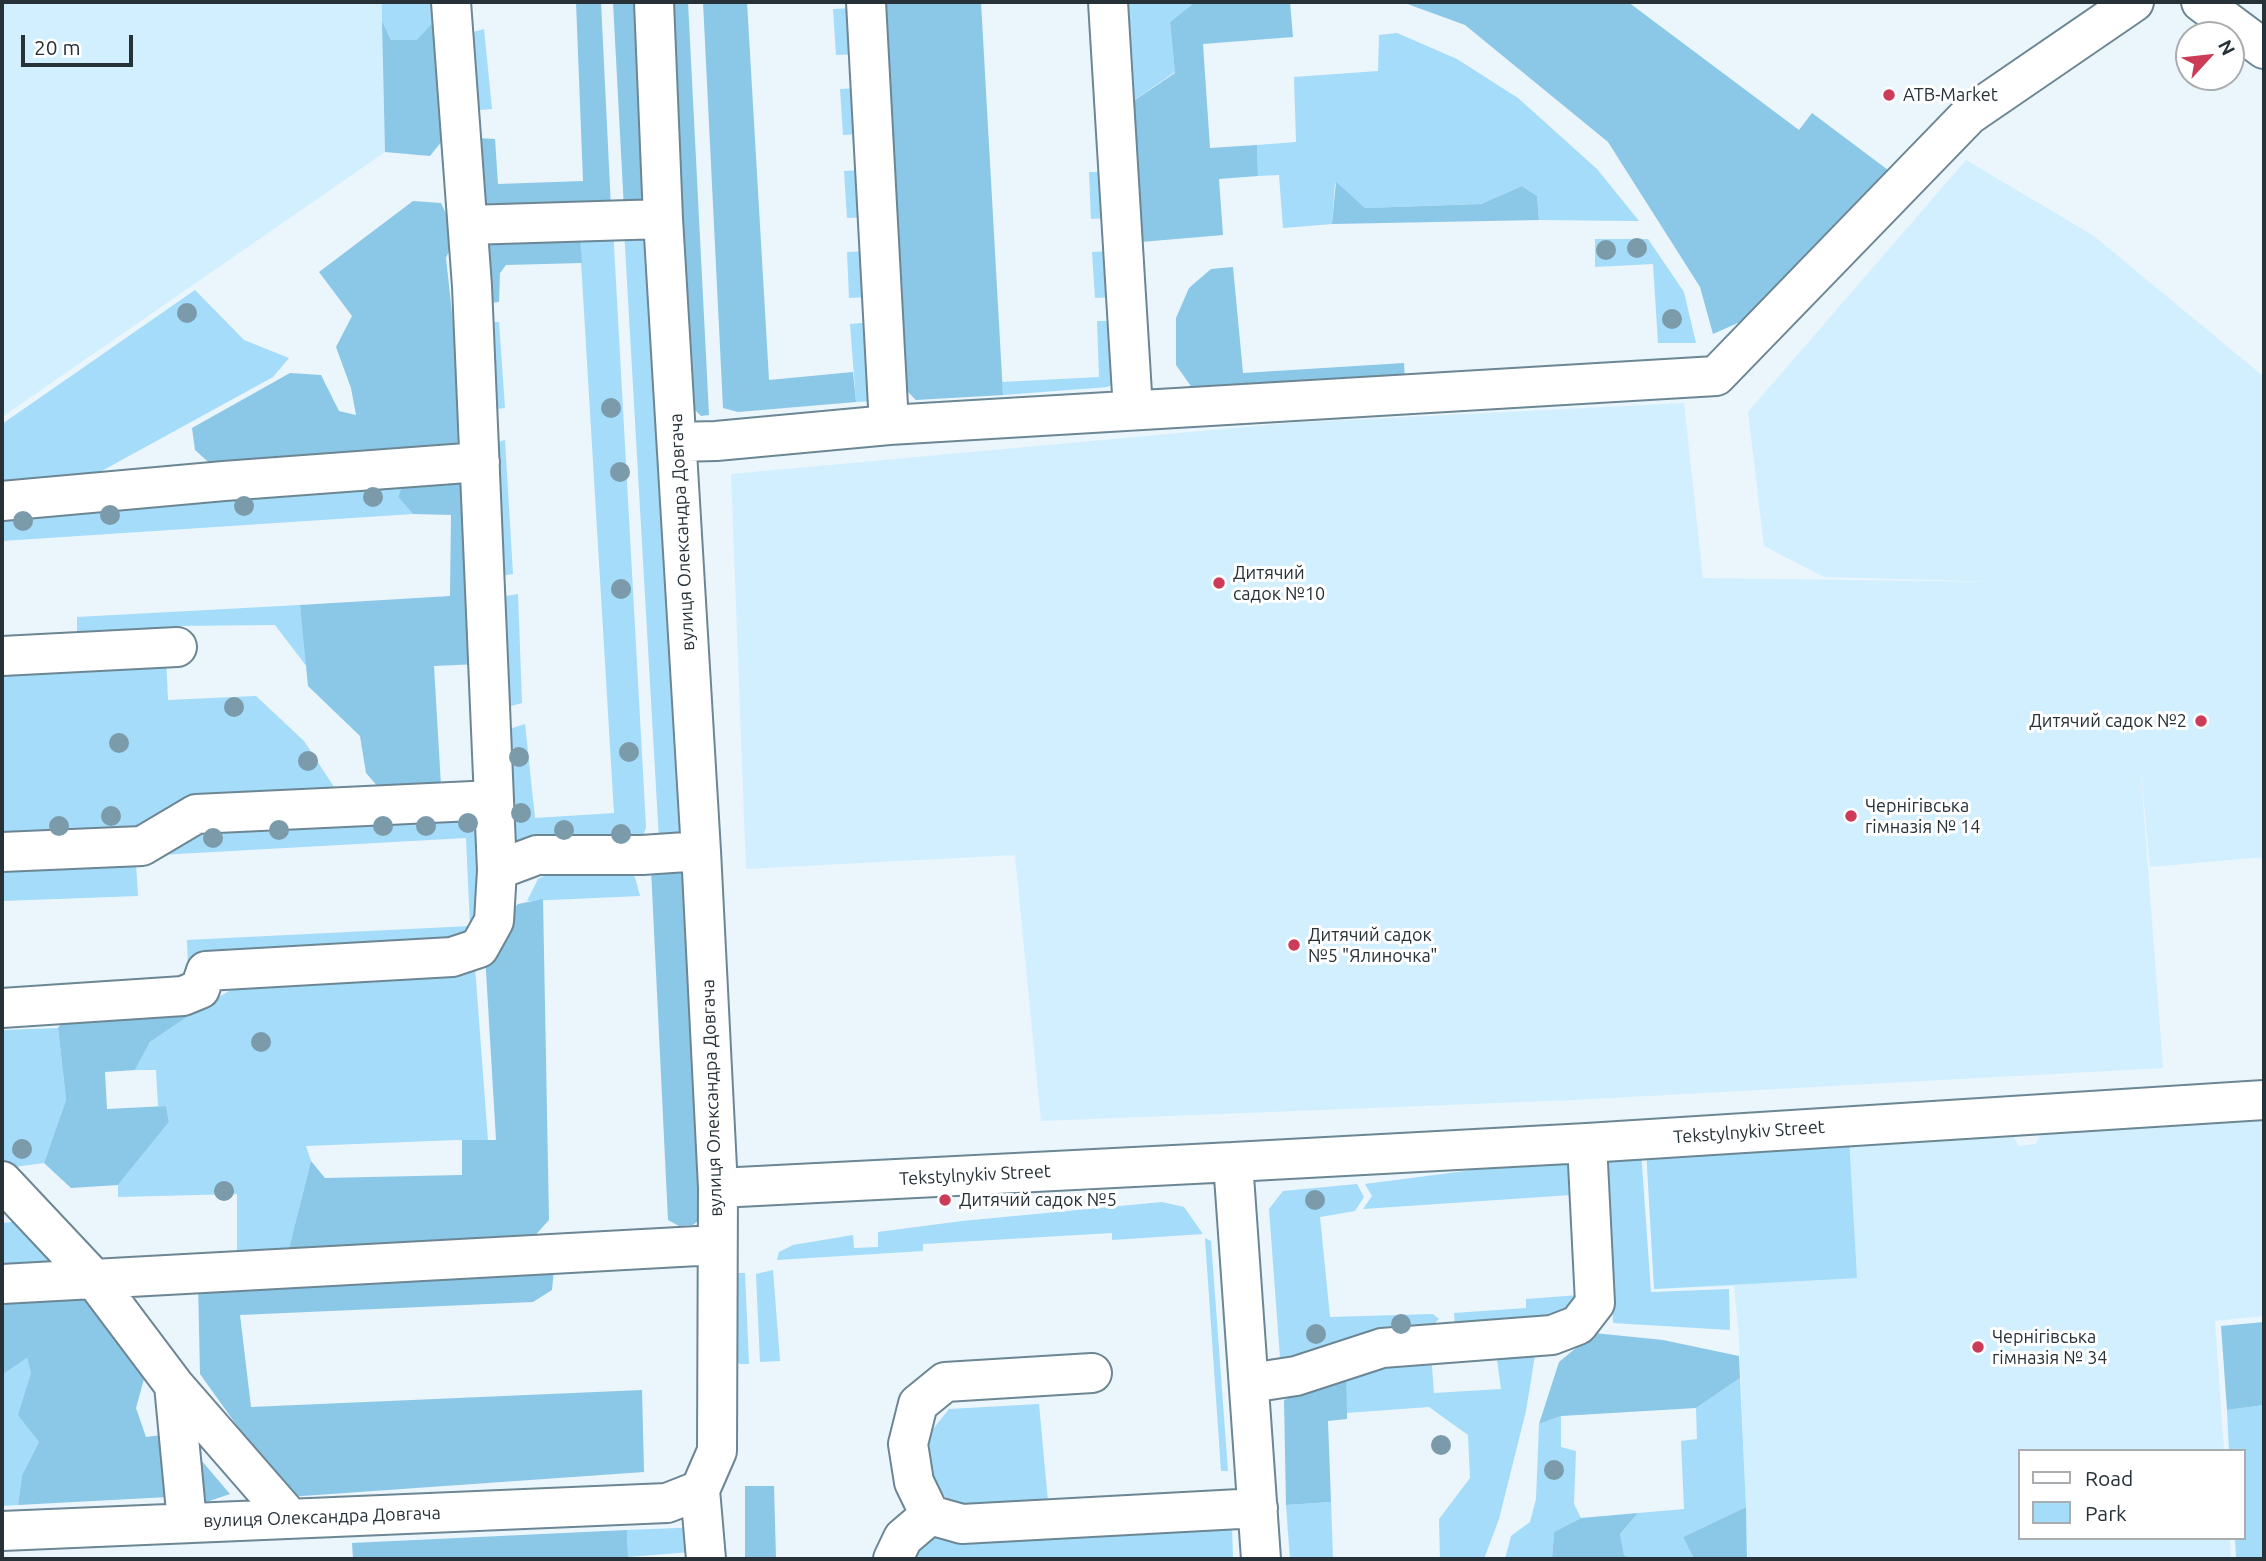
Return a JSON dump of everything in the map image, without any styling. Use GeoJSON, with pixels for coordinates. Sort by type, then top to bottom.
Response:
{"type":"FeatureCollection","features":[{"type":"Feature","properties":{"kind":"street"},"geometry":{"type":"LineString","coordinates":[[2,1008],[183,996],[200,989],[206,971],[452,957],[479,948],[494,921],[497,870],[480,461],[468,225],[451,2]]}},
{"type":"Feature","properties":{"kind":"street","name":"вулиця Олександра Довгача"},"geometry":{"type":"LineString","coordinates":[[2,1531],[667,1503],[700,1490],[717,1451],[718,1188],[701,851],[663,219],[654,2]]}},
{"type":"Feature","properties":{"kind":"street"},"geometry":{"type":"LineString","coordinates":[[866,2],[889,425]]}},
{"type":"Feature","properties":{"kind":"street"},"geometry":{"type":"LineString","coordinates":[[1108,2],[1133,410]]}},
{"type":"Feature","properties":{"kind":"street"},"geometry":{"type":"LineString","coordinates":[[677,442],[716,441],[889,425],[1716,376],[1969,115],[2134,2]]}},
{"type":"Feature","properties":{"kind":"street"},"geometry":{"type":"LineString","coordinates":[[2201,2],[2264,49]]}},
{"type":"Feature","properties":{"kind":"street"},"geometry":{"type":"LineString","coordinates":[[468,225],[663,219]]}},
{"type":"Feature","properties":{"kind":"street"},"geometry":{"type":"LineString","coordinates":[[2,501],[480,461]]}},
{"type":"Feature","properties":{"kind":"street"},"geometry":{"type":"LineString","coordinates":[[2,656],[177,647]]}},
{"type":"Feature","properties":{"kind":"street"},"geometry":{"type":"LineString","coordinates":[[2,852],[142,846],[196,814],[494,800]]}},
{"type":"Feature","properties":{"kind":"street"},"geometry":{"type":"LineString","coordinates":[[497,870],[537,855],[642,855],[701,851]]}},
{"type":"Feature","properties":{"kind":"street","name":"Tekstylnykiv Street"},"geometry":{"type":"LineString","coordinates":[[718,1188],[1587,1143],[2264,1100]]}},
{"type":"Feature","properties":{"kind":"street"},"geometry":{"type":"LineString","coordinates":[[1250,1383],[1296,1376],[1382,1348],[1552,1335],[1578,1325],[1595,1303],[1587,1143]]}},
{"type":"Feature","properties":{"kind":"street"},"geometry":{"type":"LineString","coordinates":[[1233,1162],[1261,1559]]}},
{"type":"Feature","properties":{"kind":"street"},"geometry":{"type":"LineString","coordinates":[[2,1181],[95,1280],[174,1385],[289,1517]]}},
{"type":"Feature","properties":{"kind":"street"},"geometry":{"type":"LineString","coordinates":[[2,1284],[716,1245]]}},
{"type":"Feature","properties":{"kind":"street"},"geometry":{"type":"LineString","coordinates":[[1093,1373],[945,1382],[918,1404],[908,1444],[914,1482],[930,1515],[962,1524],[1258,1508]]}},
{"type":"Feature","properties":{"kind":"street"},"geometry":{"type":"LineString","coordinates":[[174,1385],[187,1522]]}},
{"type":"Feature","properties":{"kind":"street"},"geometry":{"type":"LineString","coordinates":[[700,1490],[706,1559]]}},
{"type":"Feature","properties":{"kind":"street"},"geometry":{"type":"LineString","coordinates":[[893,1559],[903,1538],[930,1515]]}},
{"type":"Feature","properties":{"kind":"shaded area"},"geometry":{"type":"Polygon","coordinates":[[[2,2],[382,2],[385,152],[2,417],[2,2]]]}},
{"type":"Feature","properties":{"kind":"shaded area"},"geometry":{"type":"Polygon","coordinates":[[[576,2],[601,2],[611,208],[503,217],[482,204],[478,138],[495,139],[498,184],[583,181],[576,2]]]}},
{"type":"Feature","properties":{"kind":"shaded area"},"geometry":{"type":"Polygon","coordinates":[[[613,2],[636,2],[647,196],[641,207],[624,209],[613,2]]]}},
{"type":"Feature","properties":{"kind":"shaded area"},"geometry":{"type":"Polygon","coordinates":[[[669,2],[688,2],[709,415],[701,416],[690,405],[669,2]]]}},
{"type":"Feature","properties":{"kind":"shaded area"},"geometry":{"type":"Polygon","coordinates":[[[703,2],[747,2],[769,380],[853,372],[856,402],[738,412],[723,408],[703,2]]]}},
{"type":"Feature","properties":{"kind":"shaded area"},"geometry":{"type":"Polygon","coordinates":[[[879,2],[981,2],[1003,395],[916,400],[904,388],[879,2]]]}},
{"type":"Feature","properties":{"kind":"shaded area"},"geometry":{"type":"Polygon","coordinates":[[[1195,2],[1290,2],[1293,37],[1203,44],[1210,148],[1257,145],[1258,176],[1219,179],[1223,235],[1129,243],[1120,110],[1175,73],[1170,22],[1195,2]]]}},
{"type":"Feature","properties":{"kind":"shaded area"},"geometry":{"type":"Polygon","coordinates":[[[1402,2],[1628,2],[1799,130],[1812,113],[1896,176],[1767,310],[1713,334],[1700,287],[1608,142],[1465,25],[1402,2]]]}},
{"type":"Feature","properties":{"kind":"shaded area"},"geometry":{"type":"Polygon","coordinates":[[[436,19],[446,136],[430,156],[385,152],[382,21],[391,40],[417,40],[436,19]]]}},
{"type":"Feature","properties":{"kind":"shaded area"},"geometry":{"type":"Polygon","coordinates":[[[1966,160],[2094,236],[2264,377],[2264,857],[2150,867],[2140,761],[2163,1068],[1574,1100],[1041,1121],[1015,855],[746,869],[731,474],[1289,423],[1684,403],[1703,578],[2000,582],[1824,577],[1764,546],[1748,412],[1966,160]]]}},
{"type":"Feature","properties":{"kind":"shaded area"},"geometry":{"type":"Polygon","coordinates":[[[1336,182],[1365,208],[1481,204],[1522,186],[1537,196],[1539,220],[1332,224],[1336,182]]]}},
{"type":"Feature","properties":{"kind":"shaded area"},"geometry":{"type":"Polygon","coordinates":[[[413,201],[441,203],[456,235],[446,258],[463,414],[458,443],[432,453],[216,469],[195,450],[192,428],[290,373],[321,375],[339,411],[356,415],[351,388],[336,347],[352,316],[319,272],[413,201]]]}},
{"type":"Feature","properties":{"kind":"shaded area"},"geometry":{"type":"Polygon","coordinates":[[[579,228],[582,263],[506,265],[500,273],[499,302],[481,304],[484,245],[497,234],[579,228]]]}},
{"type":"Feature","properties":{"kind":"shaded area"},"geometry":{"type":"Polygon","coordinates":[[[1233,267],[1243,373],[1404,363],[1405,380],[1195,392],[1176,365],[1176,318],[1189,288],[1211,269],[1233,267]]]}},
{"type":"Feature","properties":{"kind":"shaded area"},"geometry":{"type":"Polygon","coordinates":[[[472,480],[479,664],[434,666],[441,786],[380,789],[366,773],[360,736],[308,686],[300,605],[450,596],[451,515],[413,514],[398,497],[404,481],[472,480]]]}},
{"type":"Feature","properties":{"kind":"shaded area"},"geometry":{"type":"Polygon","coordinates":[[[651,869],[692,872],[707,1213],[693,1225],[679,1226],[668,1220],[651,869]]]}},
{"type":"Feature","properties":{"kind":"shaded area"},"geometry":{"type":"Polygon","coordinates":[[[543,899],[549,1220],[530,1241],[237,1266],[289,1248],[311,1161],[325,1178],[462,1175],[462,1140],[496,1140],[485,954],[518,904],[543,899]]]}},
{"type":"Feature","properties":{"kind":"shaded area"},"geometry":{"type":"Polygon","coordinates":[[[202,1007],[150,1042],[135,1070],[105,1072],[107,1109],[166,1106],[169,1122],[118,1185],[71,1188],[44,1163],[66,1100],[58,1028],[71,1010],[202,1007]]]}},
{"type":"Feature","properties":{"kind":"shaded area","name":"Чернігівська гімназія № 34"},"geometry":{"type":"Polygon","coordinates":[[[2264,1118],[2264,1316],[2215,1321],[2224,1449],[2018,1449],[2018,1540],[2230,1540],[2231,1559],[1748,1559],[1739,1337],[1734,1286],[1654,1289],[1849,1138],[2010,1131],[2019,1146],[2036,1144],[2044,1129],[2264,1118]]]}},
{"type":"Feature","properties":{"kind":"shaded area"},"geometry":{"type":"Polygon","coordinates":[[[554,1269],[552,1290],[533,1302],[240,1315],[251,1407],[642,1390],[644,1472],[288,1497],[200,1374],[198,1281],[554,1269]]]}},
{"type":"Feature","properties":{"kind":"shaded area"},"geometry":{"type":"Polygon","coordinates":[[[79,1292],[144,1379],[136,1408],[146,1437],[178,1433],[230,1494],[186,1509],[168,1497],[18,1505],[22,1475],[39,1442],[18,1415],[31,1373],[27,1358],[2,1375],[2,1298],[79,1292]]]}},
{"type":"Feature","properties":{"kind":"shaded area"},"geometry":{"type":"Polygon","coordinates":[[[2264,1322],[2264,1405],[2227,1410],[2221,1326],[2264,1322]]]}},
{"type":"Feature","properties":{"kind":"shaded area"},"geometry":{"type":"Polygon","coordinates":[[[1594,1333],[1663,1340],[1739,1356],[1740,1378],[1696,1408],[1561,1416],[1539,1424],[1559,1362],[1594,1333]]]}},
{"type":"Feature","properties":{"kind":"shaded area"},"geometry":{"type":"Polygon","coordinates":[[[1346,1370],[1347,1419],[1328,1421],[1331,1502],[1286,1505],[1284,1400],[1346,1370]]]}},
{"type":"Feature","properties":{"kind":"shaded area"},"geometry":{"type":"Polygon","coordinates":[[[745,1486],[774,1486],[776,1559],[745,1559],[745,1486]]]}},
{"type":"Feature","properties":{"kind":"shaded area"},"geometry":{"type":"Polygon","coordinates":[[[1746,1507],[1747,1559],[1694,1559],[1683,1537],[1746,1507]]]}},
{"type":"Feature","properties":{"kind":"shaded area"},"geometry":{"type":"Polygon","coordinates":[[[1638,1513],[1620,1534],[1624,1555],[1632,1559],[1552,1559],[1554,1532],[1581,1518],[1638,1513]]]}},
{"type":"Feature","properties":{"kind":"shaded area"},"geometry":{"type":"Polygon","coordinates":[[[627,1530],[628,1557],[353,1559],[352,1543],[627,1530]]]}},
{"type":"Feature","properties":{"kind":"green space"},"geometry":{"type":"Polygon","coordinates":[[[382,2],[436,2],[436,19],[418,40],[391,40],[382,21],[382,2]]]}},
{"type":"Feature","properties":{"kind":"green space"},"geometry":{"type":"Polygon","coordinates":[[[1115,2],[1195,2],[1170,22],[1175,72],[1120,110],[1115,2]]]}},
{"type":"Feature","properties":{"kind":"green space"},"geometry":{"type":"Polygon","coordinates":[[[855,8],[857,54],[836,55],[833,9],[855,8]]]}},
{"type":"Feature","properties":{"kind":"green space"},"geometry":{"type":"Polygon","coordinates":[[[484,29],[492,109],[468,111],[463,35],[484,29]]]}},
{"type":"Feature","properties":{"kind":"green space"},"geometry":{"type":"Polygon","coordinates":[[[1397,33],[1457,59],[1518,98],[1597,169],[1639,221],[1539,220],[1537,196],[1522,186],[1481,204],[1365,208],[1335,183],[1332,224],[1283,228],[1279,175],[1258,176],[1257,145],[1296,142],[1294,77],[1378,71],[1379,35],[1397,33]]]}},
{"type":"Feature","properties":{"kind":"green space"},"geometry":{"type":"Polygon","coordinates":[[[859,88],[861,134],[843,135],[840,89],[859,88]]]}},
{"type":"Feature","properties":{"kind":"green space"},"geometry":{"type":"Polygon","coordinates":[[[864,170],[866,217],[847,218],[844,171],[864,170]]]}},
{"type":"Feature","properties":{"kind":"green space"},"geometry":{"type":"Polygon","coordinates":[[[1089,172],[1104,172],[1107,218],[1091,219],[1089,172]]]}},
{"type":"Feature","properties":{"kind":"green space"},"geometry":{"type":"Polygon","coordinates":[[[579,228],[613,228],[646,827],[641,842],[536,847],[513,842],[500,732],[525,724],[535,818],[614,813],[579,228]]]}},
{"type":"Feature","properties":{"kind":"green space"},"geometry":{"type":"Polygon","coordinates":[[[624,229],[644,230],[686,825],[676,837],[659,840],[624,229]]]}},
{"type":"Feature","properties":{"kind":"green space"},"geometry":{"type":"Polygon","coordinates":[[[1595,239],[1648,239],[1684,292],[1696,343],[1658,343],[1653,264],[1595,267],[1595,239]]]}},
{"type":"Feature","properties":{"kind":"green space"},"geometry":{"type":"Polygon","coordinates":[[[868,251],[870,297],[849,298],[847,252],[868,251]]]}},
{"type":"Feature","properties":{"kind":"green space"},"geometry":{"type":"Polygon","coordinates":[[[1108,251],[1111,297],[1095,298],[1092,252],[1108,251]]]}},
{"type":"Feature","properties":{"kind":"green space"},"geometry":{"type":"Polygon","coordinates":[[[195,290],[244,340],[289,358],[273,377],[98,473],[2,487],[2,424],[195,290]]]}},
{"type":"Feature","properties":{"kind":"green space"},"geometry":{"type":"Polygon","coordinates":[[[1097,321],[1113,321],[1116,382],[1108,387],[1003,395],[1002,382],[1099,377],[1097,321]]]}},
{"type":"Feature","properties":{"kind":"green space"},"geometry":{"type":"Polygon","coordinates":[[[483,322],[499,322],[505,408],[488,410],[483,322]]]}},
{"type":"Feature","properties":{"kind":"green space"},"geometry":{"type":"Polygon","coordinates":[[[872,322],[877,401],[856,402],[850,324],[872,322]]]}},
{"type":"Feature","properties":{"kind":"green space"},"geometry":{"type":"Polygon","coordinates":[[[505,440],[513,574],[493,577],[488,444],[505,440]]]}},
{"type":"Feature","properties":{"kind":"green space"},"geometry":{"type":"Polygon","coordinates":[[[404,481],[398,497],[413,514],[2,541],[2,511],[404,481]]]}},
{"type":"Feature","properties":{"kind":"green space"},"geometry":{"type":"Polygon","coordinates":[[[518,594],[522,703],[497,710],[494,598],[518,594]]]}},
{"type":"Feature","properties":{"kind":"green space"},"geometry":{"type":"Polygon","coordinates":[[[300,605],[307,667],[275,625],[172,626],[172,634],[77,636],[77,617],[300,605]]]}},
{"type":"Feature","properties":{"kind":"green space"},"geometry":{"type":"Polygon","coordinates":[[[166,657],[168,700],[256,696],[304,741],[338,793],[116,839],[2,845],[2,663],[166,657]]]}},
{"type":"Feature","properties":{"kind":"green space"},"geometry":{"type":"Polygon","coordinates":[[[489,806],[475,945],[188,966],[187,940],[470,926],[466,838],[159,855],[199,818],[489,806]]]}},
{"type":"Feature","properties":{"kind":"green space"},"geometry":{"type":"Polygon","coordinates":[[[136,863],[138,896],[2,901],[2,867],[136,863]]]}},
{"type":"Feature","properties":{"kind":"green space"},"geometry":{"type":"Polygon","coordinates":[[[627,870],[635,877],[640,896],[527,901],[538,879],[550,873],[627,870]]]}},
{"type":"Feature","properties":{"kind":"green space"},"geometry":{"type":"Polygon","coordinates":[[[475,967],[488,1141],[306,1146],[311,1161],[289,1248],[237,1266],[237,1194],[118,1197],[118,1185],[169,1122],[166,1106],[158,1106],[156,1070],[135,1070],[150,1042],[202,1007],[254,976],[475,967]]]}},
{"type":"Feature","properties":{"kind":"green space"},"geometry":{"type":"Polygon","coordinates":[[[58,1028],[66,1100],[44,1163],[7,1168],[2,1163],[2,1030],[58,1028]]]}},
{"type":"Feature","properties":{"kind":"green space"},"geometry":{"type":"Polygon","coordinates":[[[1849,1138],[1857,1278],[1654,1289],[1646,1149],[1849,1138]]]}},
{"type":"Feature","properties":{"kind":"green space"},"geometry":{"type":"Polygon","coordinates":[[[1608,1151],[1641,1151],[1651,1292],[1729,1289],[1730,1330],[1613,1323],[1608,1151]]]}},
{"type":"Feature","properties":{"kind":"green space"},"geometry":{"type":"Polygon","coordinates":[[[1581,1156],[1588,1289],[1559,1323],[1455,1327],[1454,1313],[1526,1308],[1526,1299],[1579,1295],[1571,1195],[1363,1209],[1372,1196],[1365,1184],[1581,1156]]]}},
{"type":"Feature","properties":{"kind":"green space"},"geometry":{"type":"Polygon","coordinates":[[[1357,1184],[1364,1197],[1355,1211],[1320,1217],[1330,1317],[1433,1314],[1439,1319],[1426,1332],[1288,1363],[1280,1358],[1269,1209],[1283,1191],[1357,1184]]]}},
{"type":"Feature","properties":{"kind":"green space"},"geometry":{"type":"Polygon","coordinates":[[[1162,1202],[1184,1207],[1203,1234],[1112,1240],[1112,1233],[923,1244],[923,1251],[777,1260],[779,1252],[793,1245],[853,1235],[854,1248],[878,1247],[878,1232],[962,1221],[1162,1202]]]}},
{"type":"Feature","properties":{"kind":"green space"},"geometry":{"type":"Polygon","coordinates":[[[20,1221],[63,1268],[2,1270],[2,1223],[20,1221]]]}},
{"type":"Feature","properties":{"kind":"green space"},"geometry":{"type":"Polygon","coordinates":[[[1205,1238],[1211,1241],[1228,1471],[1221,1471],[1205,1238]]]}},
{"type":"Feature","properties":{"kind":"green space"},"geometry":{"type":"Polygon","coordinates":[[[773,1270],[780,1361],[760,1362],[756,1274],[773,1270]]]}},
{"type":"Feature","properties":{"kind":"green space"},"geometry":{"type":"Polygon","coordinates":[[[734,1273],[745,1273],[749,1364],[740,1364],[733,1359],[734,1273]]]}},
{"type":"Feature","properties":{"kind":"green space"},"geometry":{"type":"Polygon","coordinates":[[[1536,1349],[1526,1411],[1499,1519],[1484,1559],[1440,1559],[1439,1519],[1470,1478],[1468,1435],[1429,1407],[1346,1413],[1346,1370],[1431,1354],[1434,1393],[1501,1389],[1496,1352],[1536,1349]]]}},
{"type":"Feature","properties":{"kind":"green space"},"geometry":{"type":"Polygon","coordinates":[[[27,1358],[31,1373],[19,1415],[39,1442],[22,1475],[18,1505],[2,1506],[2,1375],[27,1358]]]}},
{"type":"Feature","properties":{"kind":"green space"},"geometry":{"type":"Polygon","coordinates":[[[1740,1378],[1746,1507],[1683,1537],[1694,1559],[1632,1559],[1624,1555],[1620,1534],[1638,1513],[1684,1509],[1681,1441],[1697,1439],[1696,1408],[1740,1378]]]}},
{"type":"Feature","properties":{"kind":"green space"},"geometry":{"type":"Polygon","coordinates":[[[1039,1404],[1048,1502],[951,1505],[933,1479],[927,1450],[933,1429],[949,1409],[1039,1404]]]}},
{"type":"Feature","properties":{"kind":"green space"},"geometry":{"type":"Polygon","coordinates":[[[2264,1405],[2264,1559],[2236,1559],[2235,1540],[2245,1540],[2245,1449],[2229,1449],[2227,1410],[2264,1405]]]}},
{"type":"Feature","properties":{"kind":"green space"},"geometry":{"type":"Polygon","coordinates":[[[1561,1416],[1561,1447],[1576,1451],[1574,1504],[1581,1518],[1554,1532],[1552,1559],[1505,1559],[1511,1536],[1530,1522],[1536,1499],[1539,1424],[1561,1416]]]}},
{"type":"Feature","properties":{"kind":"green space"},"geometry":{"type":"Polygon","coordinates":[[[1331,1502],[1333,1559],[1290,1559],[1286,1505],[1331,1502]]]}},
{"type":"Feature","properties":{"kind":"green space"},"geometry":{"type":"Polygon","coordinates":[[[1232,1525],[1233,1559],[906,1559],[919,1536],[1232,1525]]]}},
{"type":"Feature","properties":{"kind":"green space"},"geometry":{"type":"Polygon","coordinates":[[[703,1527],[705,1551],[628,1557],[627,1530],[703,1527]]]}},
{"type":"Feature","properties":{"kind":"place","name":"ATB-Market"},"geometry":{"type":"Point","coordinates":[1889,95]}},
{"type":"Feature","properties":{"kind":"place","name":"Дитячий садок №10"},"geometry":{"type":"Point","coordinates":[1219,583]}},
{"type":"Feature","properties":{"kind":"place","name":"Дитячий садок №2"},"geometry":{"type":"Point","coordinates":[2201,721]}},
{"type":"Feature","properties":{"kind":"place","name":"Чернігівська гімназія № 14"},"geometry":{"type":"Point","coordinates":[1851,816]}},
{"type":"Feature","properties":{"kind":"place","name":"Дитячий садок №5 \"Ялиночка\""},"geometry":{"type":"Point","coordinates":[1294,945]}},
{"type":"Feature","properties":{"kind":"place","name":"Дитячий садок №5"},"geometry":{"type":"Point","coordinates":[945,1200]}},
{"type":"Feature","properties":{"kind":"place","name":"Чернігівська гімназія № 34"},"geometry":{"type":"Point","coordinates":[1978,1347]}}]}
